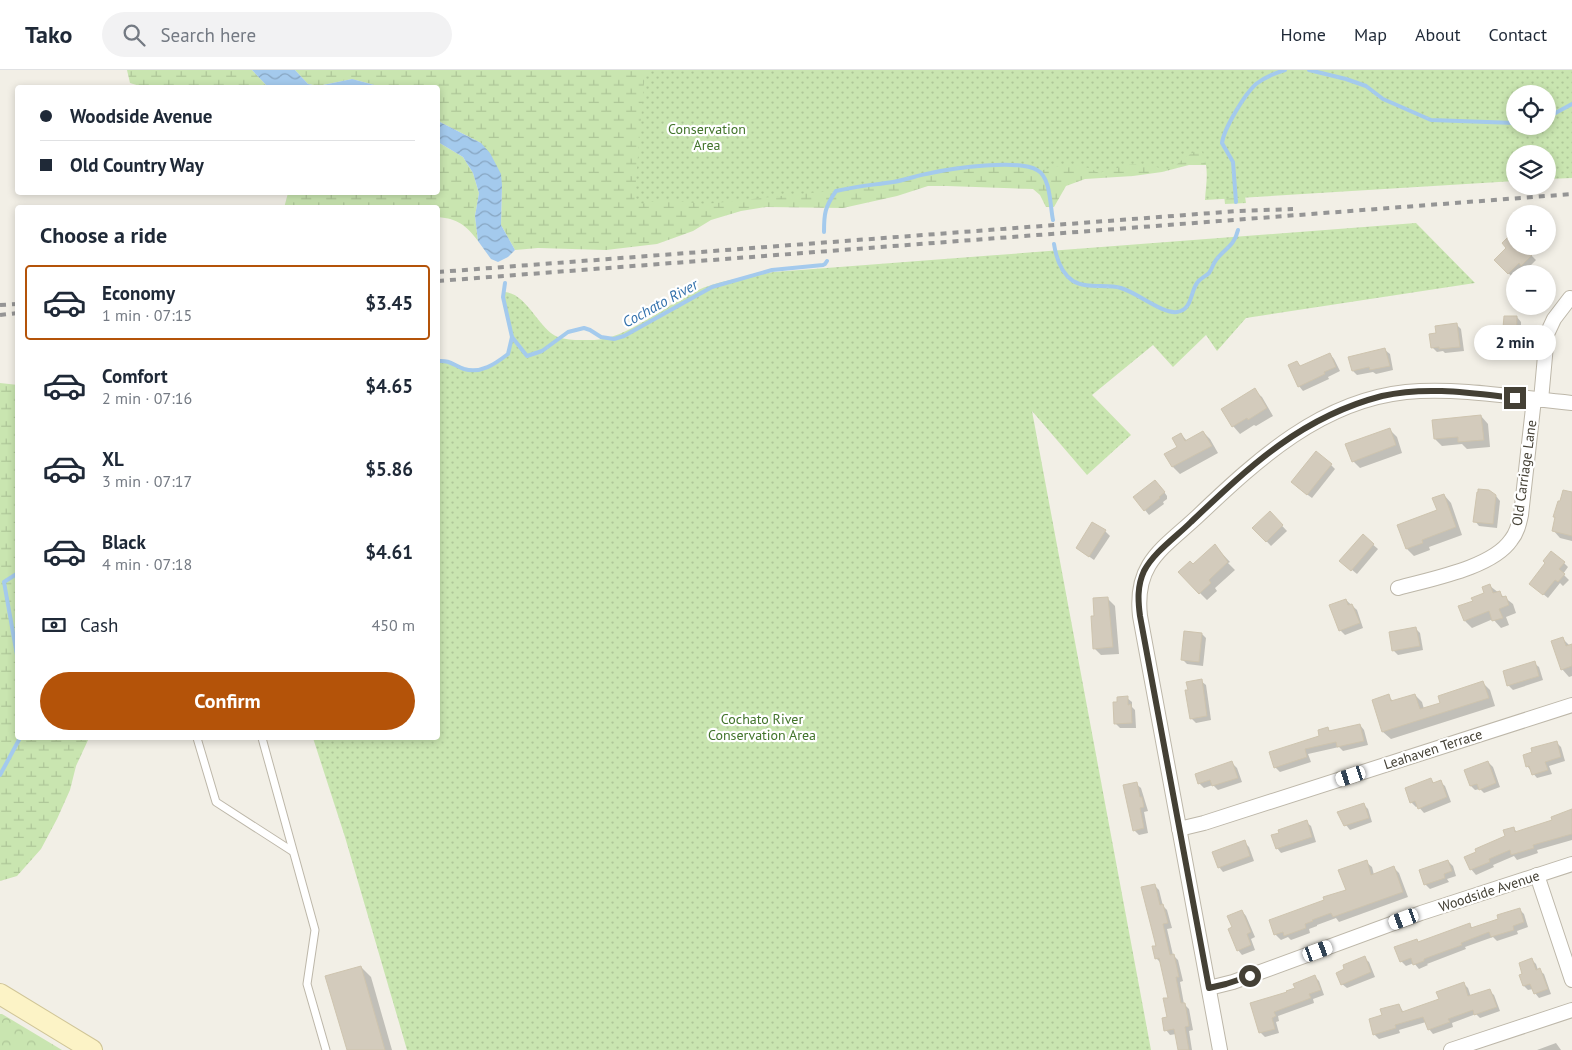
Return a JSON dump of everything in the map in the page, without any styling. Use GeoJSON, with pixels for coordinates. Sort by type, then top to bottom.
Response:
{"type":"FeatureCollection","features":[{"type":"Feature","properties":{"kind":"main road"},"geometry":{"type":"LineString","coordinates":[[0,994],[92,1050]]}},
{"type":"Feature","properties":{"kind":"street","name":"Old Carriage Lane"},"geometry":{"type":"LineString","coordinates":[[1398,588],[1483,562],[1500,552],[1512,540],[1521,515],[1547,334],[1554,319],[1570,298]]}},
{"type":"Feature","properties":{"kind":"street"},"geometry":{"type":"LineString","coordinates":[[1220,1050],[1138,606],[1141,579],[1148,564],[1234,482],[1272,450],[1303,428],[1333,413],[1384,396],[1418,391],[1452,392],[1572,404]]}},
{"type":"Feature","properties":{"kind":"street","name":"Leahaven Terrace"},"geometry":{"type":"LineString","coordinates":[[1179,829],[1214,820],[1572,704]]}},
{"type":"Feature","properties":{"kind":"street","name":"Woodside Avenue"},"geometry":{"type":"LineString","coordinates":[[1209,988],[1233,982],[1420,913],[1572,864]]}},
{"type":"Feature","properties":{"kind":"street"},"geometry":{"type":"LineString","coordinates":[[1537,875],[1572,980]]}},
{"type":"Feature","properties":{"kind":"street"},"geometry":{"type":"LineString","coordinates":[[1451,1050],[1572,1010]]}},
{"type":"Feature","properties":{"kind":"lane"},"geometry":{"type":"LineString","coordinates":[[199,740],[216,802],[292,852]]}},
{"type":"Feature","properties":{"kind":"lane"},"geometry":{"type":"LineString","coordinates":[[263,740],[315,930],[307,984],[326,1050]]}},
{"type":"Feature","properties":{"kind":"green space"},"geometry":{"type":"Polygon","coordinates":[[[127,70],[252,70],[266,85],[136,85],[130,83],[127,70]]]}},
{"type":"Feature","properties":{"kind":"green space"},"geometry":{"type":"Polygon","coordinates":[[[295,70],[1572,70],[1556,126],[1556,85],[1506,85],[1506,135],[1553,135],[1551,145],[1506,145],[1506,155],[1244,190],[1246,203],[1225,204],[1223,185],[1209,165],[1189,165],[1162,172],[1133,176],[1085,179],[1066,186],[1054,207],[1046,207],[1040,195],[1033,189],[928,186],[897,196],[843,208],[766,207],[741,211],[711,220],[693,231],[657,244],[606,250],[538,248],[515,250],[501,225],[502,185],[481,143],[440,122],[440,85],[374,85],[352,79],[323,85],[308,84],[295,70]]]}},
{"type":"Feature","properties":{"kind":"green space","name":"Conservation Area"},"geometry":{"type":"Polygon","coordinates":[[[645,70],[1572,70],[1572,178],[1556,179],[1556,145],[1506,145],[1506,182],[1205,200],[1206,163],[1201,150],[1165,170],[1148,164],[1132,164],[1099,173],[1089,168],[1067,164],[1043,170],[1015,164],[932,172],[894,182],[865,184],[836,191],[706,204],[663,200],[634,205],[645,70]]]}},
{"type":"Feature","properties":{"kind":"green space"},"geometry":{"type":"Polygon","coordinates":[[[440,143],[463,157],[473,173],[479,193],[475,216],[478,241],[461,224],[451,219],[440,217],[440,205],[285,205],[287,195],[440,195],[440,143]]]}},
{"type":"Feature","properties":{"kind":"green space","name":"Cochato River Conservation Area"},"geometry":{"type":"Polygon","coordinates":[[[1416,223],[1475,283],[1246,318],[1217,351],[1206,335],[1173,367],[1153,345],[1092,395],[1131,435],[1087,475],[1032,411],[1151,1050],[407,1050],[345,837],[314,740],[440,740],[440,361],[449,362],[464,369],[476,370],[493,364],[508,354],[512,337],[503,292],[511,293],[519,298],[551,333],[558,337],[571,340],[593,340],[618,335],[705,287],[734,279],[774,272],[1416,223]]]}},
{"type":"Feature","properties":{"kind":"green space"},"geometry":{"type":"Polygon","coordinates":[[[0,383],[15,385],[15,740],[88,740],[76,766],[70,790],[41,849],[17,876],[0,881],[0,383]]]}},
{"type":"Feature","properties":{"kind":"green space"},"geometry":{"type":"Polygon","coordinates":[[[0,1014],[2,1014],[62,1050],[0,1050],[0,1014]]]}},
{"type":"Feature","properties":{"kind":"water"},"geometry":{"type":"Polygon","coordinates":[[[252,70],[295,70],[308,84],[313,85],[266,85],[252,70]]]}},
{"type":"Feature","properties":{"kind":"water"},"geometry":{"type":"Polygon","coordinates":[[[352,79],[374,85],[323,85],[352,79]]]}},
{"type":"Feature","properties":{"kind":"water"},"geometry":{"type":"Polygon","coordinates":[[[440,122],[481,143],[490,153],[501,174],[501,225],[515,250],[508,257],[498,262],[491,259],[478,241],[475,216],[479,193],[473,173],[463,157],[440,143],[440,122]]]}},
{"type":"Feature","properties":{"kind":"building"},"geometry":{"type":"Polygon","coordinates":[[[1506,239],[1506,248],[1502,243],[1506,239]]]}},
{"type":"Feature","properties":{"kind":"building"},"geometry":{"type":"Polygon","coordinates":[[[1506,248],[1506,255],[1532,255],[1522,265],[1519,263],[1517,265],[1506,265],[1506,272],[1494,260],[1506,248]]]}},
{"type":"Feature","properties":{"kind":"building"},"geometry":{"type":"Polygon","coordinates":[[[1504,316],[1517,316],[1516,348],[1512,348],[1512,353],[1491,353],[1491,339],[1496,339],[1497,328],[1503,328],[1504,316]]]}},
{"type":"Feature","properties":{"kind":"building"},"geometry":{"type":"Polygon","coordinates":[[[1457,323],[1460,347],[1431,348],[1429,334],[1436,333],[1435,326],[1457,323]]]}},
{"type":"Feature","properties":{"kind":"building"},"geometry":{"type":"Polygon","coordinates":[[[1385,348],[1390,366],[1370,370],[1369,367],[1352,371],[1348,357],[1385,348]]]}},
{"type":"Feature","properties":{"kind":"building"},"geometry":{"type":"Polygon","coordinates":[[[1330,353],[1336,367],[1298,387],[1288,365],[1297,361],[1300,366],[1330,353]]]}},
{"type":"Feature","properties":{"kind":"building"},"geometry":{"type":"Polygon","coordinates":[[[1255,388],[1267,408],[1232,427],[1221,409],[1255,388]]]}},
{"type":"Feature","properties":{"kind":"building"},"geometry":{"type":"Polygon","coordinates":[[[1481,415],[1484,440],[1458,442],[1458,437],[1434,439],[1432,420],[1481,415]]]}},
{"type":"Feature","properties":{"kind":"building"},"geometry":{"type":"Polygon","coordinates":[[[1390,428],[1396,445],[1352,462],[1345,444],[1390,428]]]}},
{"type":"Feature","properties":{"kind":"building"},"geometry":{"type":"Polygon","coordinates":[[[1203,431],[1212,446],[1172,467],[1164,454],[1177,447],[1172,438],[1181,433],[1185,441],[1203,431]]]}},
{"type":"Feature","properties":{"kind":"building"},"geometry":{"type":"Polygon","coordinates":[[[1316,451],[1332,464],[1307,495],[1291,482],[1316,451]]]}},
{"type":"Feature","properties":{"kind":"building"},"geometry":{"type":"Polygon","coordinates":[[[1155,480],[1165,492],[1144,511],[1133,497],[1155,480]]]}},
{"type":"Feature","properties":{"kind":"building"},"geometry":{"type":"Polygon","coordinates":[[[1478,489],[1489,490],[1496,495],[1493,524],[1473,522],[1478,489]]]}},
{"type":"Feature","properties":{"kind":"building"},"geometry":{"type":"Polygon","coordinates":[[[1563,490],[1572,492],[1572,536],[1552,531],[1555,517],[1553,517],[1563,490]]]}},
{"type":"Feature","properties":{"kind":"building"},"geometry":{"type":"Polygon","coordinates":[[[1444,494],[1456,527],[1422,540],[1423,543],[1406,549],[1397,525],[1437,510],[1432,498],[1444,494]]]}},
{"type":"Feature","properties":{"kind":"building"},"geometry":{"type":"Polygon","coordinates":[[[1270,511],[1283,525],[1266,542],[1252,528],[1270,511]]]}},
{"type":"Feature","properties":{"kind":"building"},"geometry":{"type":"Polygon","coordinates":[[[1092,522],[1106,530],[1089,557],[1076,548],[1092,522]]]}},
{"type":"Feature","properties":{"kind":"building"},"geometry":{"type":"Polygon","coordinates":[[[1363,534],[1374,544],[1351,571],[1339,561],[1363,534]]]}},
{"type":"Feature","properties":{"kind":"building"},"geometry":{"type":"Polygon","coordinates":[[[1215,544],[1228,562],[1209,580],[1211,583],[1199,594],[1178,572],[1190,561],[1193,564],[1215,544]]]}},
{"type":"Feature","properties":{"kind":"building"},"geometry":{"type":"Polygon","coordinates":[[[1551,551],[1565,562],[1559,569],[1565,574],[1558,582],[1555,580],[1543,595],[1529,584],[1545,563],[1543,561],[1551,551]]]}},
{"type":"Feature","properties":{"kind":"building"},"geometry":{"type":"Polygon","coordinates":[[[1490,584],[1493,593],[1500,591],[1502,597],[1506,596],[1509,605],[1499,609],[1503,618],[1492,621],[1489,611],[1464,621],[1458,606],[1473,601],[1471,598],[1484,593],[1482,587],[1490,584]]]}},
{"type":"Feature","properties":{"kind":"building"},"geometry":{"type":"Polygon","coordinates":[[[1108,597],[1113,647],[1093,649],[1091,616],[1094,616],[1093,598],[1108,597]]]}},
{"type":"Feature","properties":{"kind":"building"},"geometry":{"type":"Polygon","coordinates":[[[1346,599],[1348,605],[1352,604],[1360,623],[1339,631],[1329,605],[1346,599]]]}},
{"type":"Feature","properties":{"kind":"building"},"geometry":{"type":"Polygon","coordinates":[[[1416,627],[1420,646],[1392,651],[1389,632],[1416,627]]]}},
{"type":"Feature","properties":{"kind":"building"},"geometry":{"type":"Polygon","coordinates":[[[1184,631],[1202,633],[1199,662],[1181,660],[1184,631]]]}},
{"type":"Feature","properties":{"kind":"building"},"geometry":{"type":"Polygon","coordinates":[[[1563,637],[1566,646],[1572,644],[1572,666],[1561,670],[1551,641],[1563,637]]]}},
{"type":"Feature","properties":{"kind":"building"},"geometry":{"type":"Polygon","coordinates":[[[1535,661],[1539,676],[1507,686],[1503,671],[1535,661]]]}},
{"type":"Feature","properties":{"kind":"building"},"geometry":{"type":"Polygon","coordinates":[[[1202,679],[1207,716],[1190,719],[1185,690],[1188,690],[1186,682],[1202,679]]]}},
{"type":"Feature","properties":{"kind":"building"},"geometry":{"type":"Polygon","coordinates":[[[1483,681],[1489,698],[1382,732],[1372,700],[1389,694],[1391,701],[1415,694],[1420,709],[1440,703],[1438,696],[1483,681]]]}},
{"type":"Feature","properties":{"kind":"building"},"geometry":{"type":"Polygon","coordinates":[[[1128,696],[1128,705],[1131,704],[1132,723],[1114,724],[1113,702],[1117,702],[1117,697],[1128,696]]]}},
{"type":"Feature","properties":{"kind":"building"},"geometry":{"type":"Polygon","coordinates":[[[1360,724],[1364,741],[1337,747],[1336,742],[1305,749],[1307,757],[1274,768],[1269,752],[1319,736],[1318,730],[1328,727],[1329,731],[1360,724]]]}},
{"type":"Feature","properties":{"kind":"building"},"geometry":{"type":"Polygon","coordinates":[[[1557,741],[1561,757],[1545,762],[1548,770],[1532,775],[1529,766],[1526,767],[1523,755],[1532,752],[1531,748],[1557,741]]]}},
{"type":"Feature","properties":{"kind":"building"},"geometry":{"type":"Polygon","coordinates":[[[1232,761],[1238,778],[1212,786],[1210,780],[1198,784],[1195,774],[1232,761]]]}},
{"type":"Feature","properties":{"kind":"building"},"geometry":{"type":"Polygon","coordinates":[[[1488,761],[1496,783],[1479,790],[1477,784],[1470,786],[1464,770],[1488,761]]]}},
{"type":"Feature","properties":{"kind":"building"},"geometry":{"type":"Polygon","coordinates":[[[1431,778],[1433,783],[1441,780],[1447,797],[1418,809],[1415,801],[1410,803],[1405,788],[1431,778]]]}},
{"type":"Feature","properties":{"kind":"building"},"geometry":{"type":"Polygon","coordinates":[[[1137,782],[1144,807],[1140,808],[1144,828],[1133,831],[1123,785],[1137,782]]]}},
{"type":"Feature","properties":{"kind":"building"},"geometry":{"type":"Polygon","coordinates":[[[1364,803],[1369,818],[1344,826],[1337,812],[1364,803]]]}},
{"type":"Feature","properties":{"kind":"building"},"geometry":{"type":"Polygon","coordinates":[[[1572,809],[1572,834],[1533,845],[1534,848],[1511,855],[1510,850],[1489,859],[1490,862],[1470,870],[1464,857],[1476,852],[1475,849],[1505,836],[1503,830],[1514,827],[1515,832],[1552,820],[1551,817],[1572,809]]]}},
{"type":"Feature","properties":{"kind":"building"},"geometry":{"type":"Polygon","coordinates":[[[1307,820],[1312,837],[1276,849],[1271,835],[1279,833],[1278,830],[1307,820]]]}},
{"type":"Feature","properties":{"kind":"building"},"geometry":{"type":"Polygon","coordinates":[[[1245,840],[1250,856],[1218,868],[1212,852],[1245,840]]]}},
{"type":"Feature","properties":{"kind":"building"},"geometry":{"type":"Polygon","coordinates":[[[1367,860],[1371,875],[1394,866],[1403,892],[1333,917],[1331,913],[1312,920],[1305,924],[1306,928],[1284,936],[1283,932],[1274,935],[1269,920],[1324,900],[1323,897],[1346,890],[1338,870],[1367,860]]]}},
{"type":"Feature","properties":{"kind":"building"},"geometry":{"type":"Polygon","coordinates":[[[1448,860],[1452,871],[1444,874],[1445,878],[1424,885],[1419,870],[1448,860]]]}},
{"type":"Feature","properties":{"kind":"building"},"geometry":{"type":"Polygon","coordinates":[[[1155,884],[1160,905],[1163,904],[1168,923],[1163,924],[1170,955],[1174,954],[1179,977],[1176,977],[1181,1003],[1185,1003],[1189,1026],[1185,1027],[1189,1050],[1178,1050],[1174,1029],[1164,1031],[1162,1018],[1167,1017],[1163,998],[1168,998],[1159,958],[1155,959],[1152,946],[1156,946],[1141,887],[1155,884]]]}},
{"type":"Feature","properties":{"kind":"building"},"geometry":{"type":"Polygon","coordinates":[[[1520,908],[1524,922],[1513,926],[1514,930],[1491,937],[1489,932],[1413,965],[1411,958],[1400,962],[1394,947],[1417,939],[1418,942],[1470,923],[1471,928],[1498,919],[1497,915],[1520,908]]]}},
{"type":"Feature","properties":{"kind":"building"},"geometry":{"type":"Polygon","coordinates":[[[1242,910],[1251,932],[1247,934],[1251,945],[1237,951],[1228,929],[1232,927],[1227,916],[1242,910]]]}},
{"type":"Feature","properties":{"kind":"building"},"geometry":{"type":"Polygon","coordinates":[[[1365,956],[1371,972],[1341,985],[1336,973],[1344,969],[1343,965],[1365,956]]]}},
{"type":"Feature","properties":{"kind":"building"},"geometry":{"type":"Polygon","coordinates":[[[1532,958],[1536,970],[1540,968],[1548,989],[1534,994],[1530,984],[1523,986],[1519,975],[1522,974],[1519,963],[1532,958]]]}},
{"type":"Feature","properties":{"kind":"building"},"geometry":{"type":"Polygon","coordinates":[[[361,966],[385,1050],[347,1050],[325,976],[361,966]]]}},
{"type":"Feature","properties":{"kind":"building"},"geometry":{"type":"Polygon","coordinates":[[[1315,975],[1321,990],[1309,994],[1311,998],[1274,1012],[1276,1016],[1272,1018],[1275,1029],[1259,1033],[1250,1003],[1287,992],[1295,988],[1293,984],[1315,975]]]}},
{"type":"Feature","properties":{"kind":"building"},"geometry":{"type":"Polygon","coordinates":[[[1464,982],[1468,996],[1490,989],[1497,1007],[1474,1015],[1473,1010],[1448,1019],[1450,1022],[1428,1030],[1423,1017],[1395,1025],[1396,1028],[1373,1035],[1369,1019],[1382,1015],[1380,1009],[1399,1004],[1402,1012],[1439,999],[1436,992],[1464,982]]]}},
{"type":"Feature","properties":{"kind":"waterway","name":"Cochato River"},"geometry":{"type":"LineString","coordinates":[[1236,202],[1233,162],[1222,143],[1224,137],[1236,112],[1251,89],[1263,79],[1285,70]]}},
{"type":"Feature","properties":{"kind":"waterway","name":"Cochato River"},"geometry":{"type":"LineString","coordinates":[[1309,70],[1366,86],[1383,99],[1431,120],[1506,123]]}},
{"type":"Feature","properties":{"kind":"waterway","name":"Cochato River"},"geometry":{"type":"LineString","coordinates":[[1556,113],[1572,104]]}},
{"type":"Feature","properties":{"kind":"waterway","name":"Cochato River"},"geometry":{"type":"LineString","coordinates":[[824,232],[826,210],[829,201],[836,191],[898,181],[941,171],[1001,165],[1028,167],[1042,174],[1049,193],[1053,220]]}},
{"type":"Feature","properties":{"kind":"waterway","name":"Cochato River"},"geometry":{"type":"LineString","coordinates":[[1054,244],[1056,254],[1065,274],[1073,281],[1090,286],[1121,288],[1157,307],[1177,312],[1182,311],[1188,305],[1197,283],[1209,273],[1219,256],[1232,244],[1238,230]]}},
{"type":"Feature","properties":{"kind":"waterway","name":"Cochato River"},"geometry":{"type":"LineString","coordinates":[[505,283],[503,297],[512,337],[527,356],[542,351],[568,332],[584,328],[601,337],[614,339],[624,336],[712,287],[772,270],[823,265],[827,261]]}},
{"type":"Feature","properties":{"kind":"waterway"},"geometry":{"type":"LineString","coordinates":[[440,361],[449,362],[464,369],[482,369],[508,354],[512,337]]}},
{"type":"Feature","properties":{"kind":"waterway"},"geometry":{"type":"LineString","coordinates":[[15,575],[4,582],[15,644]]}},
{"type":"Feature","properties":{"kind":"waterway"},"geometry":{"type":"LineString","coordinates":[[0,775],[19,740]]}},
{"type":"Feature","properties":{"kind":"railway"},"geometry":{"type":"LineString","coordinates":[[440,281],[1572,194]]}},
{"type":"Feature","properties":{"kind":"railway"},"geometry":{"type":"LineString","coordinates":[[440,272],[1238,211],[1293,209]]}},
{"type":"Feature","properties":{"kind":"railway"},"geometry":{"type":"LineString","coordinates":[[0,305],[15,304]]}},
{"type":"Feature","properties":{"kind":"railway"},"geometry":{"type":"LineString","coordinates":[[0,315],[15,313]]}},
{"type":"Feature","properties":{"kind":"route"},"geometry":{"type":"LineString","coordinates":[[1250,976],[1209,988],[1138,606],[1139,587],[1144,572],[1148,564],[1160,552],[1251,467],[1287,438],[1333,413],[1372,399],[1406,392],[1452,392],[1515,398]]}}]}
